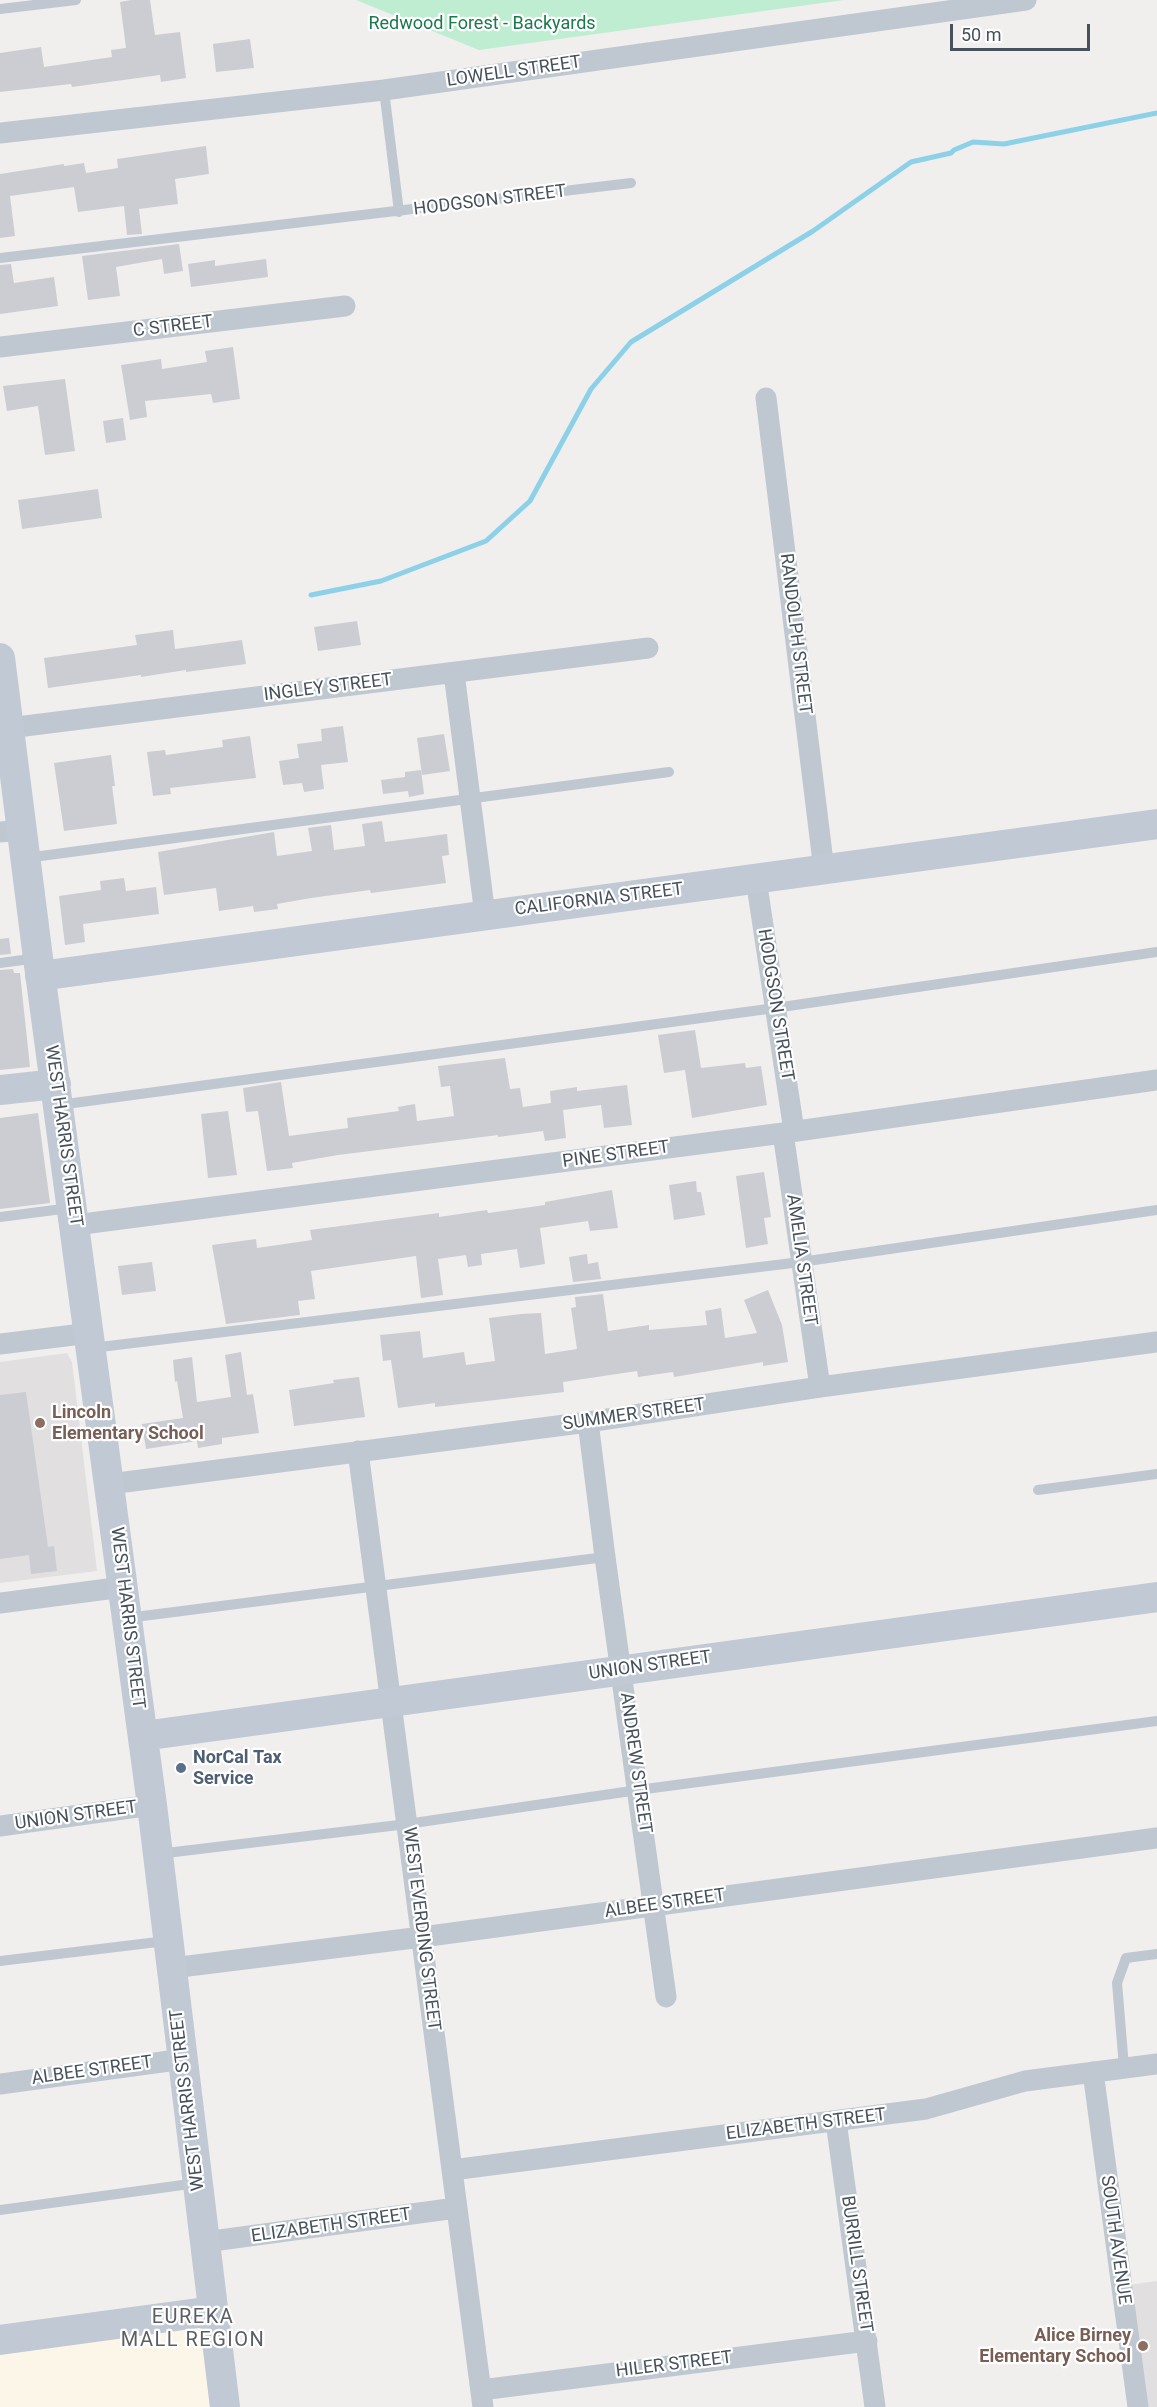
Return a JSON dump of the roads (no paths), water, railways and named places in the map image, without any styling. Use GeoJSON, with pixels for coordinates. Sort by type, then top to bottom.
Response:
{"type":"FeatureCollection","features":[{"type":"Feature","properties":{"kind":"street","name":"LOWELL STREET"},"geometry":{"type":"LineString","coordinates":[[0,133],[384,90],[1026,0]]}},
{"type":"Feature","properties":{"kind":"street","name":"C STREET"},"geometry":{"type":"LineString","coordinates":[[0,347],[345,306]]}},
{"type":"Feature","properties":{"kind":"street","name":"RANDOLPH STREET"},"geometry":{"type":"LineString","coordinates":[[766,398],[824,870]]}},
{"type":"Feature","properties":{"kind":"street","name":"INGLEY STREET"},"geometry":{"type":"LineString","coordinates":[[5,713],[454,673],[648,648]]}},
{"type":"Feature","properties":{"kind":"street","name":"WEST HARRIS STREET"},"geometry":{"type":"LineString","coordinates":[[0,658],[16,840],[39,967],[91,1340],[171,1954],[225,2407]]}},
{"type":"Feature","properties":{"kind":"street"},"geometry":{"type":"LineString","coordinates":[[454,673],[485,915]]}},
{"type":"Feature","properties":{"kind":"street","name":"CALIFORNIA STREET"},"geometry":{"type":"LineString","coordinates":[[39,967],[485,915],[1157,824]]}},
{"type":"Feature","properties":{"kind":"street","name":"HODGSON STREET"},"geometry":{"type":"LineString","coordinates":[[756,879],[775,1008],[788,1132]]}},
{"type":"Feature","properties":{"kind":"street","name":"PINE STREET"},"geometry":{"type":"LineString","coordinates":[[74,1217],[788,1132],[1157,1080]]}},
{"type":"Feature","properties":{"kind":"street"},"geometry":{"type":"LineString","coordinates":[[0,1090],[57,1094]]}},
{"type":"Feature","properties":{"kind":"street","name":"AMELIA STREET"},"geometry":{"type":"LineString","coordinates":[[788,1132],[801,1262],[820,1388]]}},
{"type":"Feature","properties":{"kind":"street"},"geometry":{"type":"LineString","coordinates":[[0,1344],[91,1340]]}},
{"type":"Feature","properties":{"kind":"street","name":"SUMMER STREET"},"geometry":{"type":"LineString","coordinates":[[110,1484],[588,1422],[1157,1342]]}},
{"type":"Feature","properties":{"kind":"street","name":"ANDREW STREET"},"geometry":{"type":"LineString","coordinates":[[588,1422],[666,1997]]}},
{"type":"Feature","properties":{"kind":"street","name":"WEST EVERDING STREET"},"geometry":{"type":"LineString","coordinates":[[358,1451],[482,2399]]}},
{"type":"Feature","properties":{"kind":"street"},"geometry":{"type":"LineString","coordinates":[[0,1603],[123,1587]]}},
{"type":"Feature","properties":{"kind":"street","name":"UNION STREET"},"geometry":{"type":"LineString","coordinates":[[142,1736],[390,1700],[1157,1597]]}},
{"type":"Feature","properties":{"kind":"street","name":"UNION STREET"},"geometry":{"type":"LineString","coordinates":[[0,1826],[152,1805]]}},
{"type":"Feature","properties":{"kind":"street","name":"ALBEE STREET"},"geometry":{"type":"LineString","coordinates":[[171,1954],[422,1937],[1157,1838]]}},
{"type":"Feature","properties":{"kind":"street","name":"ALBEE STREET"},"geometry":{"type":"LineString","coordinates":[[0,2084],[184,2059]]}},
{"type":"Feature","properties":{"kind":"street","name":"ELIZABETH STREET"},"geometry":{"type":"LineString","coordinates":[[452,2170],[926,2109],[1025,2081],[1157,2064]]}},
{"type":"Feature","properties":{"kind":"street","name":"SOUTH AVENUE"},"geometry":{"type":"LineString","coordinates":[[1093,2072],[1138,2407]]}},
{"type":"Feature","properties":{"kind":"street","name":"BURRILL STREET"},"geometry":{"type":"LineString","coordinates":[[836,2121],[875,2407]]}},
{"type":"Feature","properties":{"kind":"street","name":"ELIZABETH STREET"},"geometry":{"type":"LineString","coordinates":[[205,2242],[456,2208]]}},
{"type":"Feature","properties":{"kind":"street"},"geometry":{"type":"LineString","coordinates":[[0,2340],[213,2311]]}},
{"type":"Feature","properties":{"kind":"street","name":"HILER STREET"},"geometry":{"type":"LineString","coordinates":[[482,2399],[867,2341]]}},
{"type":"Feature","properties":{"kind":"lane"},"geometry":{"type":"LineString","coordinates":[[0,9],[76,0]]}},
{"type":"Feature","properties":{"kind":"lane","name":"HODGSON STREET"},"geometry":{"type":"LineString","coordinates":[[384,90],[399,212],[631,183]]}},
{"type":"Feature","properties":{"kind":"lane"},"geometry":{"type":"LineString","coordinates":[[0,258],[399,212]]}},
{"type":"Feature","properties":{"kind":"lane"},"geometry":{"type":"LineString","coordinates":[[16,840],[470,800],[669,772]]}},
{"type":"Feature","properties":{"kind":"lane"},"geometry":{"type":"LineString","coordinates":[[57,1094],[775,1008],[1157,952]]}},
{"type":"Feature","properties":{"kind":"lane"},"geometry":{"type":"LineString","coordinates":[[0,963],[39,967]]}},
{"type":"Feature","properties":{"kind":"lane"},"geometry":{"type":"LineString","coordinates":[[91,1340],[801,1262],[1157,1210]]}},
{"type":"Feature","properties":{"kind":"lane"},"geometry":{"type":"LineString","coordinates":[[0,1217],[74,1217]]}},
{"type":"Feature","properties":{"kind":"lane"},"geometry":{"type":"LineString","coordinates":[[1038,1490],[1157,1474]]}},
{"type":"Feature","properties":{"kind":"lane"},"geometry":{"type":"LineString","coordinates":[[127,1618],[605,1557]]}},
{"type":"Feature","properties":{"kind":"lane"},"geometry":{"type":"LineString","coordinates":[[158,1854],[407,1824],[638,1790],[1157,1721]]}},
{"type":"Feature","properties":{"kind":"lane"},"geometry":{"type":"LineString","coordinates":[[0,1961],[171,1954]]}},
{"type":"Feature","properties":{"kind":"lane"},"geometry":{"type":"LineString","coordinates":[[1124,2067],[1117,1983],[1126,1958],[1157,1954]]}},
{"type":"Feature","properties":{"kind":"lane"},"geometry":{"type":"LineString","coordinates":[[0,2210],[197,2183]]}},
{"type":"Feature","properties":{"kind":"waterway"},"geometry":{"type":"LineString","coordinates":[[311,595],[381,581],[486,541],[530,501],[591,389],[631,342],[813,231],[911,162],[951,153],[973,142],[1004,144],[1157,113]]}},
{"type":"Feature","properties":{"kind":"place","name":"Lincoln Elementary School"},"geometry":{"type":"Point","coordinates":[40,1423]}},
{"type":"Feature","properties":{"kind":"place","name":"NorCal Tax Service"},"geometry":{"type":"Point","coordinates":[181,1768]}},
{"type":"Feature","properties":{"kind":"place","name":"Alice Birney Elementary School"},"geometry":{"type":"Point","coordinates":[1143,2346]}},
{"type":"Feature","properties":{"kind":"district","name":"EUREKA MALL REGION"},"geometry":{"type":"Point","coordinates":[193,2330]}},
{"type":"Feature","properties":{"kind":"park label","name":"Redwood Forest - Backyards"},"geometry":{"type":"Point","coordinates":[482,24]}}]}
